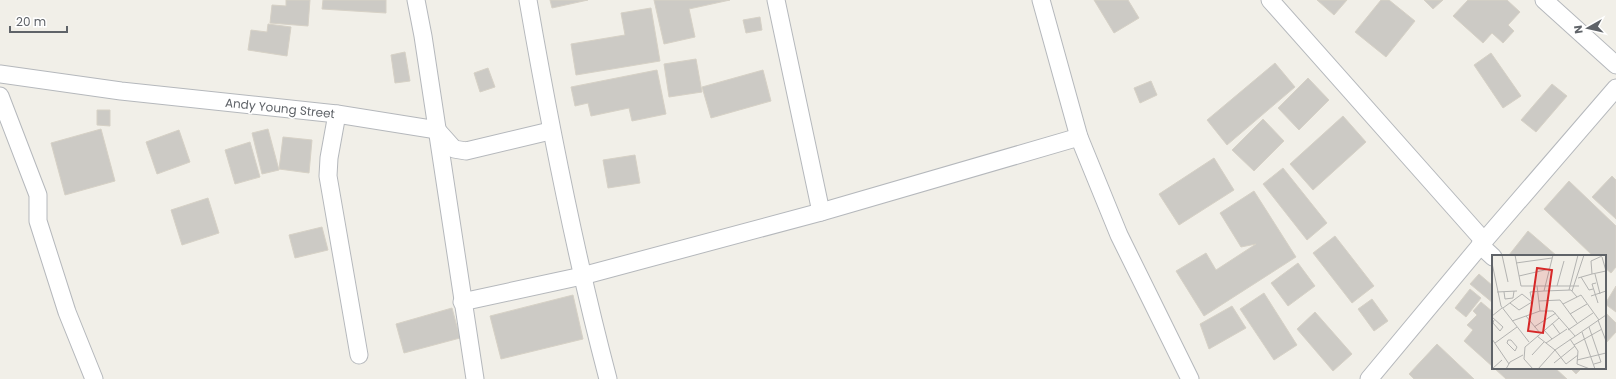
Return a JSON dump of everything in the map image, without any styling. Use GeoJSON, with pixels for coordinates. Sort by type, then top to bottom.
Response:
{"type":"FeatureCollection","features":[{"type":"Feature","properties":{"kind":"street"},"geometry":{"type":"LineString","coordinates":[[416,0],[423,36],[462,302],[476,379]]}},
{"type":"Feature","properties":{"kind":"street"},"geometry":{"type":"LineString","coordinates":[[528,0],[550,131],[582,276],[608,379]]}},
{"type":"Feature","properties":{"kind":"street"},"geometry":{"type":"LineString","coordinates":[[776,0],[821,212]]}},
{"type":"Feature","properties":{"kind":"street"},"geometry":{"type":"LineString","coordinates":[[1041,0],[1079,137],[1119,235],[1190,379]]}},
{"type":"Feature","properties":{"kind":"street"},"geometry":{"type":"LineString","coordinates":[[1270,0],[1492,256]]}},
{"type":"Feature","properties":{"kind":"street"},"geometry":{"type":"LineString","coordinates":[[1544,0],[1616,65]]}},
{"type":"Feature","properties":{"kind":"street","name":"Andy Young Street"},"geometry":{"type":"LineString","coordinates":[[0,74],[121,91],[337,114],[437,130]]}},
{"type":"Feature","properties":{"kind":"street"},"geometry":{"type":"LineString","coordinates":[[1370,379],[1482,243],[1616,88]]}},
{"type":"Feature","properties":{"kind":"street"},"geometry":{"type":"LineString","coordinates":[[0,96],[38,195],[38,221],[67,312],[94,379]]}},
{"type":"Feature","properties":{"kind":"street"},"geometry":{"type":"LineString","coordinates":[[337,114],[329,158],[328,176],[359,355]]}},
{"type":"Feature","properties":{"kind":"street"},"geometry":{"type":"LineString","coordinates":[[437,130],[454,149],[466,151],[550,131]]}},
{"type":"Feature","properties":{"kind":"street"},"geometry":{"type":"LineString","coordinates":[[462,302],[582,276],[821,212],[1079,137]]}},
{"type":"Feature","properties":{"kind":"building"},"geometry":{"type":"Polygon","coordinates":[[[286,0],[310,0],[308,26],[270,23],[272,5],[286,6],[286,0]]]}},
{"type":"Feature","properties":{"kind":"building"},"geometry":{"type":"Polygon","coordinates":[[[323,0],[386,0],[386,13],[322,9],[323,0]]]}},
{"type":"Feature","properties":{"kind":"building"},"geometry":{"type":"Polygon","coordinates":[[[550,0],[588,0],[552,8],[550,0]]]}},
{"type":"Feature","properties":{"kind":"building"},"geometry":{"type":"Polygon","coordinates":[[[654,0],[730,0],[689,9],[695,37],[664,44],[654,0]]]}},
{"type":"Feature","properties":{"kind":"building"},"geometry":{"type":"Polygon","coordinates":[[[1094,0],[1128,0],[1139,18],[1114,33],[1094,0]]]}},
{"type":"Feature","properties":{"kind":"building"},"geometry":{"type":"Polygon","coordinates":[[[1317,0],[1347,0],[1334,15],[1317,0]]]}},
{"type":"Feature","properties":{"kind":"building"},"geometry":{"type":"Polygon","coordinates":[[[1381,0],[1389,0],[1415,21],[1386,57],[1355,32],[1381,0]]]}},
{"type":"Feature","properties":{"kind":"building"},"geometry":{"type":"Polygon","coordinates":[[[1424,0],[1443,0],[1433,9],[1424,0]]]}},
{"type":"Feature","properties":{"kind":"building"},"geometry":{"type":"Polygon","coordinates":[[[1468,0],[1507,0],[1520,12],[1508,25],[1514,31],[1503,43],[1492,33],[1483,43],[1453,16],[1468,0]]]}},
{"type":"Feature","properties":{"kind":"building"},"geometry":{"type":"Polygon","coordinates":[[[651,8],[660,61],[576,75],[571,44],[625,35],[621,13],[651,8]]]}},
{"type":"Feature","properties":{"kind":"building"},"geometry":{"type":"Polygon","coordinates":[[[760,17],[762,30],[746,33],[743,20],[760,17]]]}},
{"type":"Feature","properties":{"kind":"building"},"geometry":{"type":"Polygon","coordinates":[[[268,24],[291,27],[287,56],[248,50],[251,30],[267,32],[268,24]]]}},
{"type":"Feature","properties":{"kind":"building"},"geometry":{"type":"Polygon","coordinates":[[[405,52],[410,81],[395,83],[391,55],[405,52]]]}},
{"type":"Feature","properties":{"kind":"building"},"geometry":{"type":"Polygon","coordinates":[[[1491,53],[1521,96],[1503,108],[1474,65],[1491,53]]]}},
{"type":"Feature","properties":{"kind":"building"},"geometry":{"type":"Polygon","coordinates":[[[696,59],[702,92],[669,97],[664,64],[696,59]]]}},
{"type":"Feature","properties":{"kind":"building"},"geometry":{"type":"Polygon","coordinates":[[[1275,63],[1295,87],[1227,145],[1207,120],[1275,63]]]}},
{"type":"Feature","properties":{"kind":"building"},"geometry":{"type":"Polygon","coordinates":[[[488,68],[495,87],[480,92],[474,73],[488,68]]]}},
{"type":"Feature","properties":{"kind":"building"},"geometry":{"type":"Polygon","coordinates":[[[657,70],[666,114],[632,121],[629,108],[591,116],[588,103],[575,106],[571,87],[657,70]]]}},
{"type":"Feature","properties":{"kind":"building"},"geometry":{"type":"Polygon","coordinates":[[[763,70],[771,101],[711,118],[702,87],[763,70]]]}},
{"type":"Feature","properties":{"kind":"building"},"geometry":{"type":"Polygon","coordinates":[[[1308,78],[1329,100],[1299,130],[1278,108],[1308,78]]]}},
{"type":"Feature","properties":{"kind":"building"},"geometry":{"type":"Polygon","coordinates":[[[1151,81],[1157,95],[1140,103],[1134,88],[1151,81]]]}},
{"type":"Feature","properties":{"kind":"building"},"geometry":{"type":"Polygon","coordinates":[[[1552,84],[1567,96],[1536,132],[1521,120],[1552,84]]]}},
{"type":"Feature","properties":{"kind":"building"},"geometry":{"type":"Polygon","coordinates":[[[97,110],[110,110],[110,126],[97,125],[97,110]]]}},
{"type":"Feature","properties":{"kind":"building"},"geometry":{"type":"Polygon","coordinates":[[[1343,116],[1366,142],[1313,190],[1290,164],[1343,116]]]}},
{"type":"Feature","properties":{"kind":"building"},"geometry":{"type":"Polygon","coordinates":[[[1263,119],[1284,141],[1254,171],[1232,150],[1263,119]]]}},
{"type":"Feature","properties":{"kind":"building"},"geometry":{"type":"Polygon","coordinates":[[[101,129],[115,181],[65,195],[51,143],[101,129]]]}},
{"type":"Feature","properties":{"kind":"building"},"geometry":{"type":"Polygon","coordinates":[[[268,129],[279,170],[262,174],[252,133],[268,129]]]}},
{"type":"Feature","properties":{"kind":"building"},"geometry":{"type":"Polygon","coordinates":[[[179,130],[190,162],[157,174],[146,142],[179,130]]]}},
{"type":"Feature","properties":{"kind":"building"},"geometry":{"type":"Polygon","coordinates":[[[283,137],[312,140],[309,173],[279,169],[283,137]]]}},
{"type":"Feature","properties":{"kind":"building"},"geometry":{"type":"Polygon","coordinates":[[[250,142],[260,177],[235,184],[225,150],[250,142]]]}},
{"type":"Feature","properties":{"kind":"building"},"geometry":{"type":"Polygon","coordinates":[[[635,155],[640,183],[608,188],[603,160],[635,155]]]}},
{"type":"Feature","properties":{"kind":"building"},"geometry":{"type":"Polygon","coordinates":[[[1214,158],[1234,190],[1179,225],[1159,194],[1214,158]]]}},
{"type":"Feature","properties":{"kind":"building"},"geometry":{"type":"Polygon","coordinates":[[[1283,168],[1327,223],[1307,240],[1263,184],[1283,168]]]}},
{"type":"Feature","properties":{"kind":"building"},"geometry":{"type":"Polygon","coordinates":[[[1612,176],[1616,180],[1616,219],[1592,197],[1612,176]]]}},
{"type":"Feature","properties":{"kind":"building"},"geometry":{"type":"Polygon","coordinates":[[[1569,181],[1616,226],[1616,267],[1611,273],[1606,269],[1606,255],[1592,255],[1544,209],[1569,181]]]}},
{"type":"Feature","properties":{"kind":"building"},"geometry":{"type":"Polygon","coordinates":[[[1254,191],[1296,257],[1204,316],[1176,271],[1206,253],[1216,270],[1256,244],[1241,247],[1220,213],[1254,191]]]}},
{"type":"Feature","properties":{"kind":"building"},"geometry":{"type":"Polygon","coordinates":[[[208,198],[219,233],[182,245],[171,210],[208,198]]]}},
{"type":"Feature","properties":{"kind":"building"},"geometry":{"type":"Polygon","coordinates":[[[322,227],[328,250],[295,258],[289,235],[322,227]]]}},
{"type":"Feature","properties":{"kind":"building"},"geometry":{"type":"Polygon","coordinates":[[[1528,231],[1556,255],[1509,255],[1528,231]]]}},
{"type":"Feature","properties":{"kind":"building"},"geometry":{"type":"Polygon","coordinates":[[[1335,236],[1374,286],[1352,303],[1313,253],[1335,236]]]}},
{"type":"Feature","properties":{"kind":"building"},"geometry":{"type":"Polygon","coordinates":[[[1298,263],[1315,286],[1288,306],[1271,283],[1298,263]]]}},
{"type":"Feature","properties":{"kind":"building"},"geometry":{"type":"Polygon","coordinates":[[[1479,274],[1492,285],[1492,302],[1470,284],[1479,274]]]}},
{"type":"Feature","properties":{"kind":"building"},"geometry":{"type":"Polygon","coordinates":[[[1616,286],[1616,312],[1606,305],[1616,286]]]}},
{"type":"Feature","properties":{"kind":"building"},"geometry":{"type":"Polygon","coordinates":[[[1470,289],[1481,298],[1466,317],[1455,308],[1470,289]]]}},
{"type":"Feature","properties":{"kind":"building"},"geometry":{"type":"Polygon","coordinates":[[[1264,293],[1297,345],[1274,360],[1240,309],[1264,293]]]}},
{"type":"Feature","properties":{"kind":"building"},"geometry":{"type":"Polygon","coordinates":[[[573,295],[583,339],[501,359],[490,316],[573,295]]]}},
{"type":"Feature","properties":{"kind":"building"},"geometry":{"type":"Polygon","coordinates":[[[1372,299],[1388,321],[1374,331],[1358,309],[1372,299]]]}},
{"type":"Feature","properties":{"kind":"building"},"geometry":{"type":"Polygon","coordinates":[[[1481,302],[1492,311],[1492,366],[1464,341],[1473,330],[1467,325],[1477,315],[1473,311],[1481,302]]]}},
{"type":"Feature","properties":{"kind":"building"},"geometry":{"type":"Polygon","coordinates":[[[1232,306],[1246,328],[1209,349],[1200,324],[1232,306]]]}},
{"type":"Feature","properties":{"kind":"building"},"geometry":{"type":"Polygon","coordinates":[[[452,308],[460,338],[404,353],[396,324],[452,308]]]}},
{"type":"Feature","properties":{"kind":"building"},"geometry":{"type":"Polygon","coordinates":[[[1315,312],[1352,354],[1333,371],[1297,329],[1315,312]]]}},
{"type":"Feature","properties":{"kind":"building"},"geometry":{"type":"Polygon","coordinates":[[[1606,313],[1616,323],[1616,332],[1606,343],[1606,313]]]}},
{"type":"Feature","properties":{"kind":"building"},"geometry":{"type":"Polygon","coordinates":[[[1437,344],[1474,379],[1414,379],[1409,374],[1437,344]]]}},
{"type":"Feature","properties":{"kind":"building"},"geometry":{"type":"Polygon","coordinates":[[[1495,369],[1556,369],[1567,379],[1506,379],[1495,369]]]}},
{"type":"Feature","properties":{"kind":"building"},"geometry":{"type":"Polygon","coordinates":[[[1571,369],[1581,369],[1576,374],[1571,369]]]}}]}
